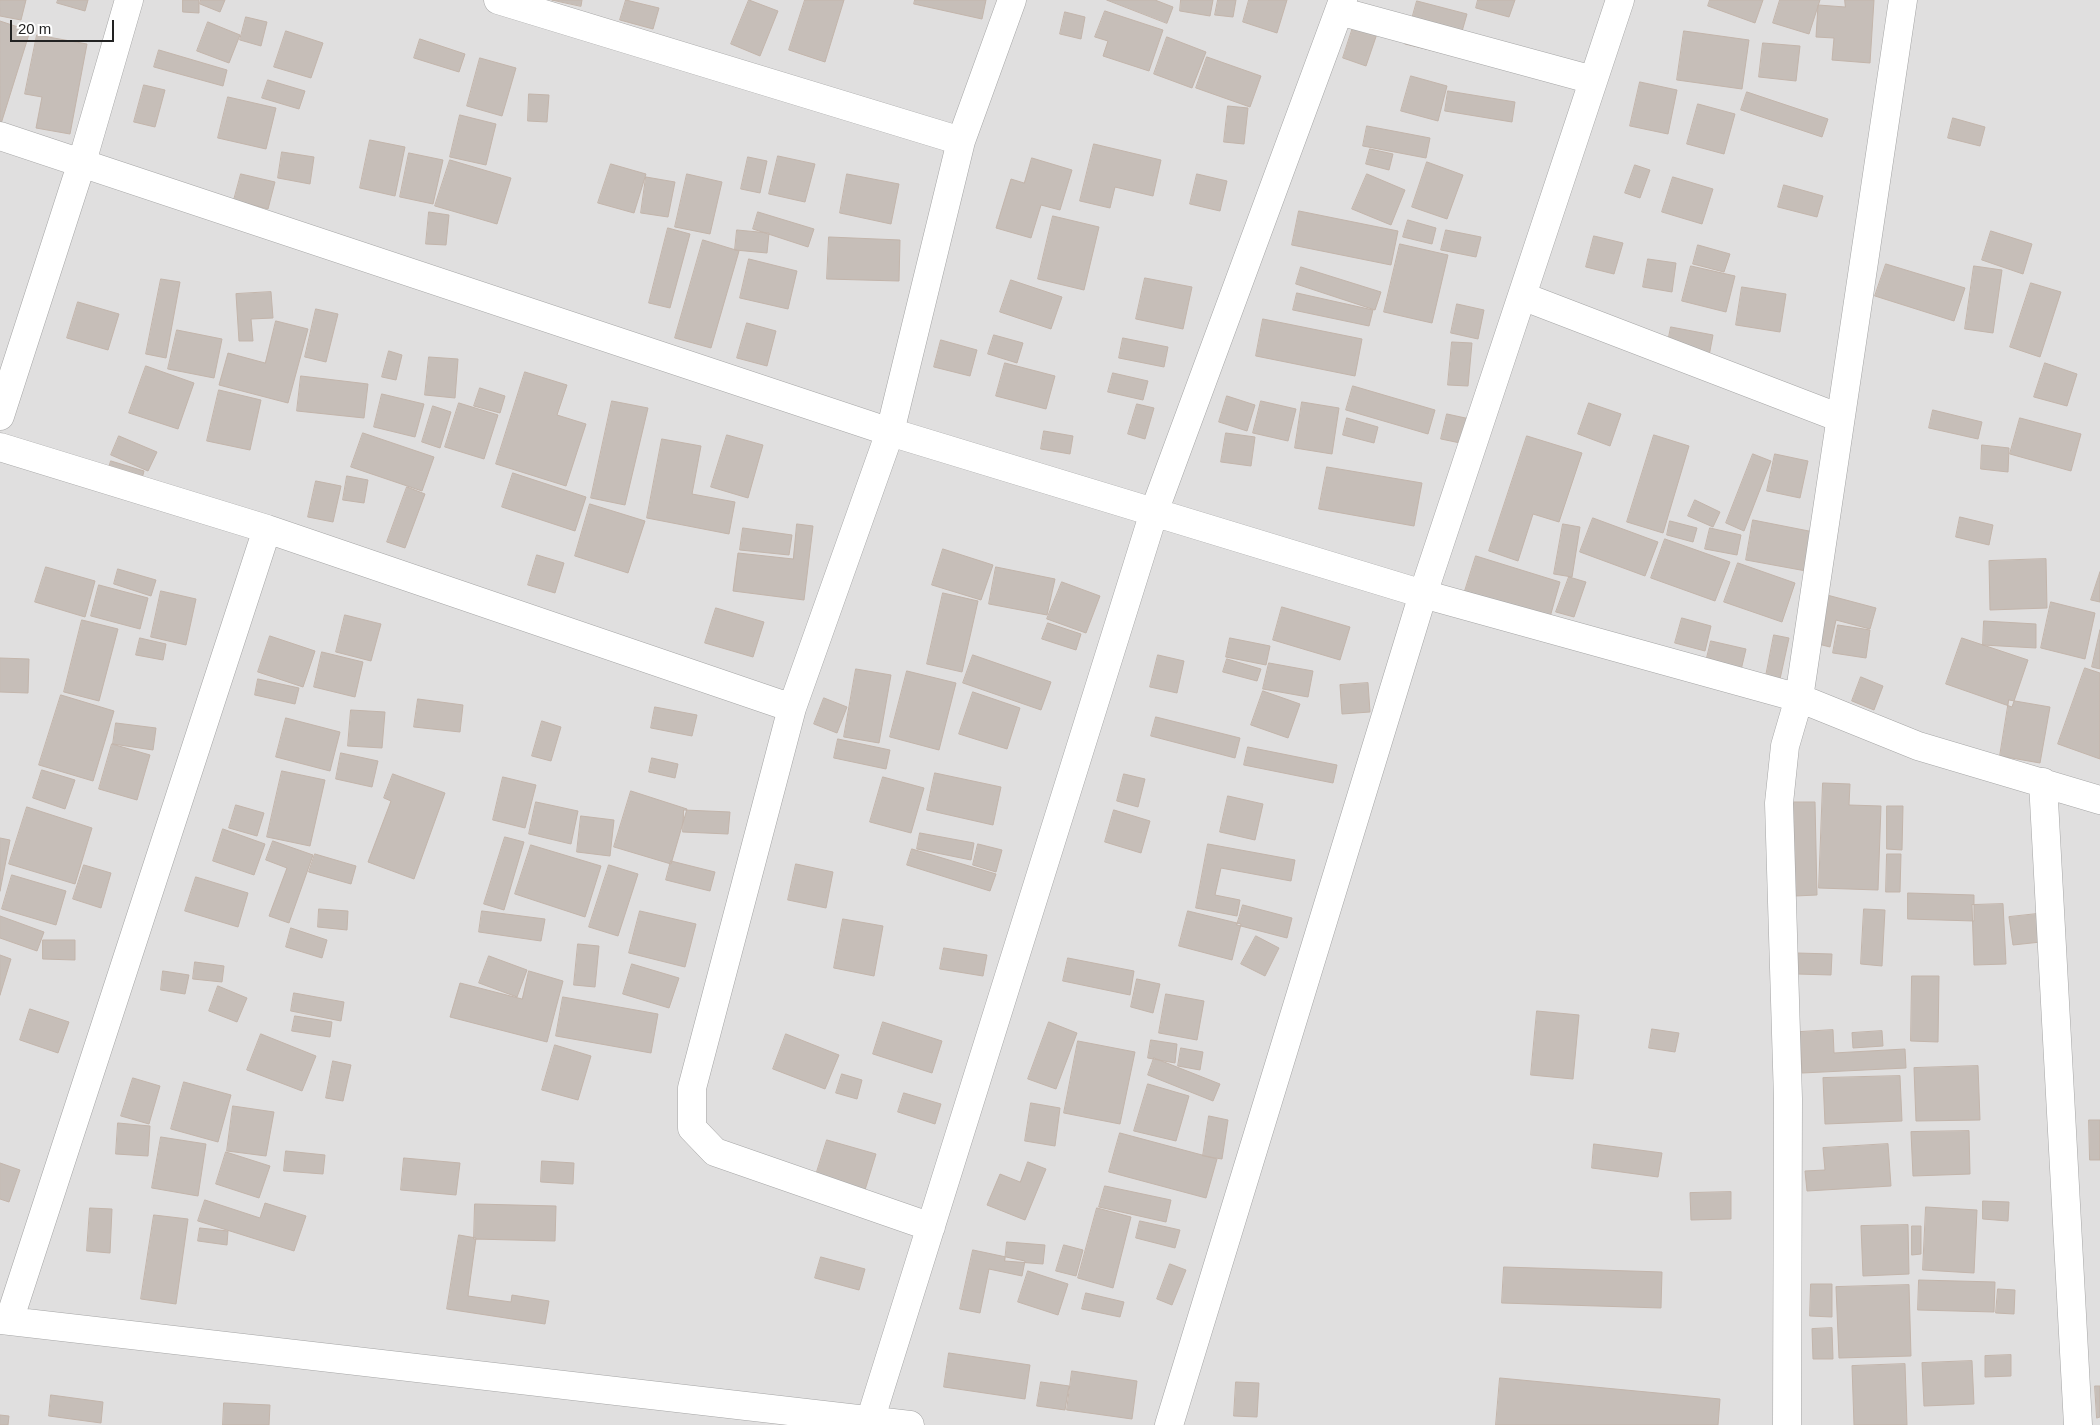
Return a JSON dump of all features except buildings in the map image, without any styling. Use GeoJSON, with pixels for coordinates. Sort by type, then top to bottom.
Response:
{"type":"FeatureCollection","features":[{"type":"Feature","properties":{"kind":"street"},"geometry":{"type":"LineString","coordinates":[[0,416],[82,162],[129,0]]}},
{"type":"Feature","properties":{"kind":"street"},"geometry":{"type":"LineString","coordinates":[[498,0],[961,141]]}},
{"type":"Feature","properties":{"kind":"street"},"geometry":{"type":"LineString","coordinates":[[931,1227],[715,1152],[692,1128],[692,1088],[792,708],[890,432],[961,141],[1012,0]]}},
{"type":"Feature","properties":{"kind":"street"},"geometry":{"type":"LineString","coordinates":[[1169,1425],[1423,594],[1620,0]]}},
{"type":"Feature","properties":{"kind":"street"},"geometry":{"type":"LineString","coordinates":[[1787,1425],[1788,1099],[1779,803],[1785,746],[1799,698],[1903,0]]}},
{"type":"Feature","properties":{"kind":"street"},"geometry":{"type":"LineString","coordinates":[[870,1420],[1154,512],[1341,6],[1593,80]]}},
{"type":"Feature","properties":{"kind":"street"},"geometry":{"type":"LineString","coordinates":[[0,136],[890,432],[1423,594],[1799,698],[1918,746],[2100,800]]}},
{"type":"Feature","properties":{"kind":"street"},"geometry":{"type":"LineString","coordinates":[[1522,296],[1840,418]]}},
{"type":"Feature","properties":{"kind":"street"},"geometry":{"type":"LineString","coordinates":[[0,447],[267,529],[792,708]]}},
{"type":"Feature","properties":{"kind":"street"},"geometry":{"type":"LineString","coordinates":[[267,529],[5,1321],[910,1425]]}},
{"type":"Feature","properties":{"kind":"street"},"geometry":{"type":"LineString","coordinates":[[2043,782],[2078,1425]]}},
{"type":"Feature","properties":{"kind":"shaded area"},"geometry":{"type":"Polygon","coordinates":[[[0,0],[2100,0],[2100,1425],[0,1425],[0,0]]]}}]}
